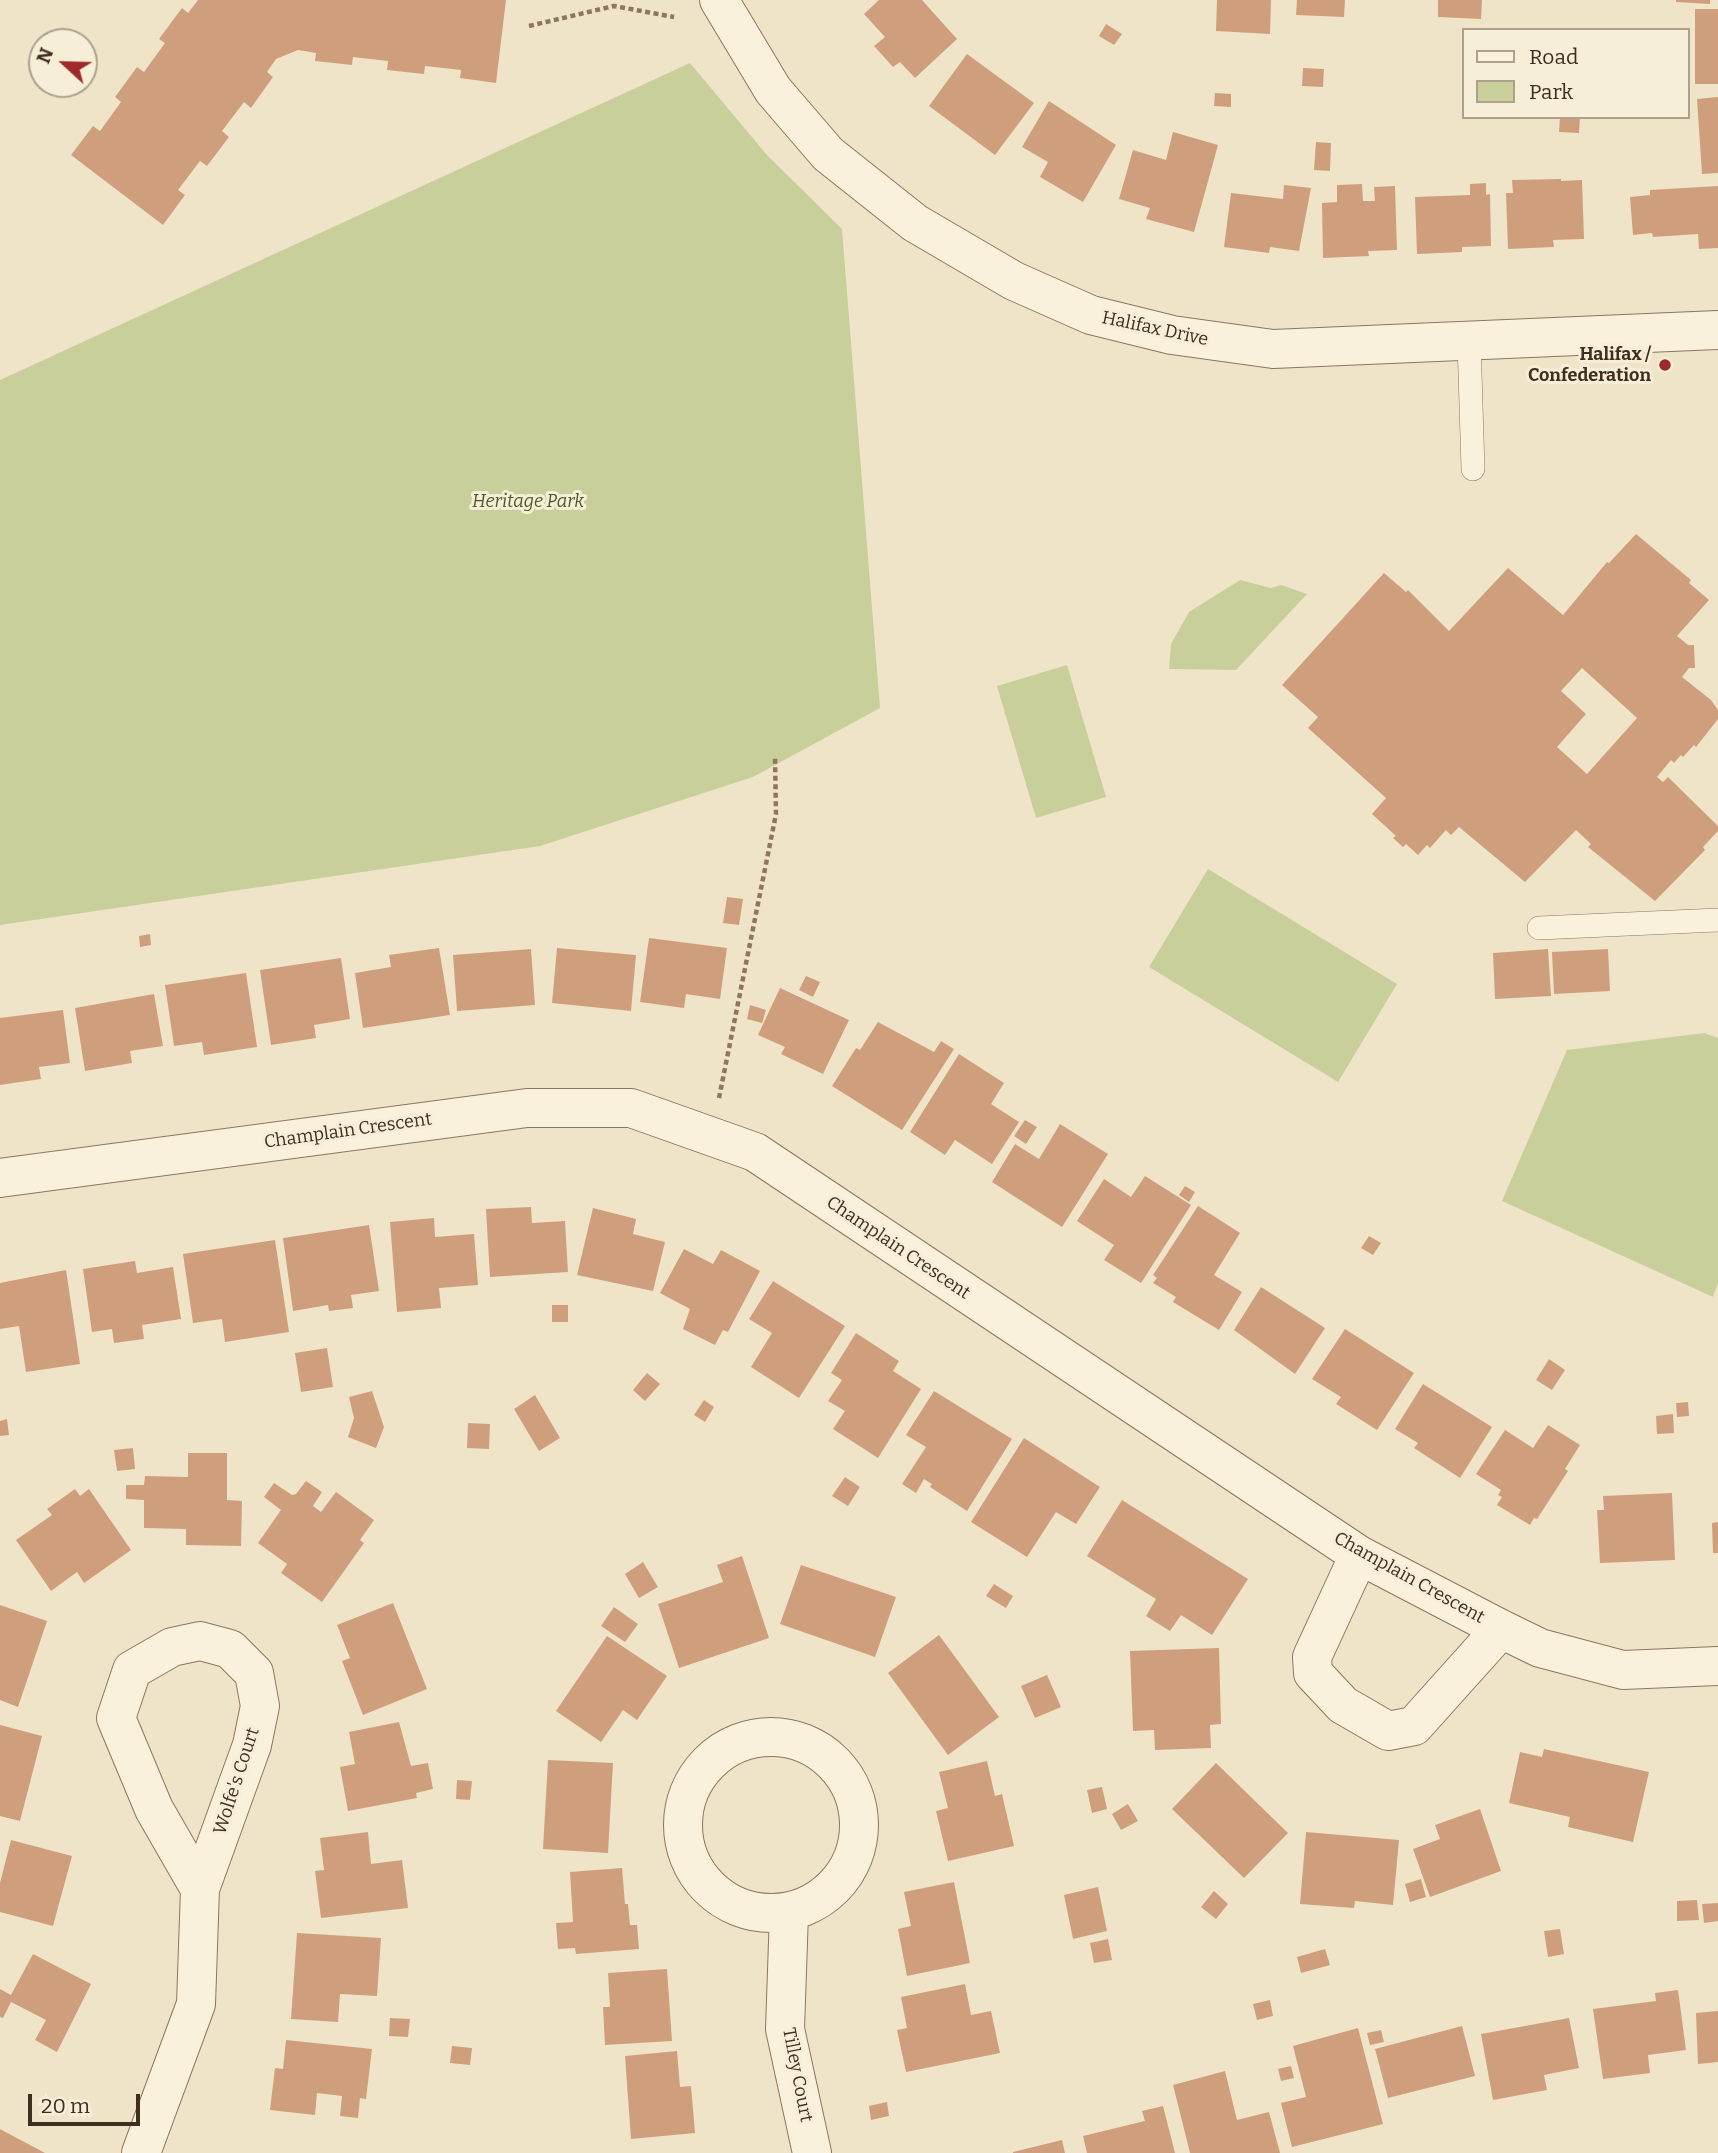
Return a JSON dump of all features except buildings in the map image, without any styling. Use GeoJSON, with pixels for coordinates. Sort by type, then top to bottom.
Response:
{"type":"FeatureCollection","features":[{"type":"Feature","properties":{"kind":"street","name":"Halifax Drive"},"geometry":{"type":"LineString","coordinates":[[719,0],[773,90],[828,154],[915,223],[1014,281],[1091,315],[1172,335],[1273,349],[1718,330]]}},
{"type":"Feature","properties":{"kind":"street","name":"Champlain Crescent"},"geometry":{"type":"LineString","coordinates":[[0,1178],[527,1108],[631,1108],[754,1152],[1359,1555],[1501,1629],[1540,1648],[1623,1670],[1718,1666]]}},
{"type":"Feature","properties":{"kind":"street"},"geometry":{"type":"LineString","coordinates":[[1359,1555],[1312,1657],[1313,1673],[1343,1705],[1388,1731],[1414,1726],[1501,1629]]}},
{"type":"Feature","properties":{"kind":"street","name":"Wolfe's Court"},"geometry":{"type":"LineString","coordinates":[[141,2153],[196,2004],[200,1889],[252,1745],[260,1706],[254,1673],[230,1649],[200,1641],[172,1647],[132,1670],[117,1718],[154,1809],[200,1889]]}},
{"type":"Feature","properties":{"kind":"street"},"geometry":{"type":"LineString","coordinates":[[777,1735],[809,1744],[837,1764],[856,1797],[860,1834],[849,1870],[823,1898],[789,1913],[755,1914],[724,1902],[699,1879],[684,1848],[682,1814],[692,1782],[714,1756],[744,1740],[777,1735]]}},
{"type":"Feature","properties":{"kind":"street","name":"Tilley Court"},"geometry":{"type":"LineString","coordinates":[[789,1913],[785,2029],[812,2153]]}},
{"type":"Feature","properties":{"kind":"lane"},"geometry":{"type":"LineString","coordinates":[[1469,341],[1473,469]]}},
{"type":"Feature","properties":{"kind":"lane"},"geometry":{"type":"LineString","coordinates":[[1539,928],[1718,920]]}},
{"type":"Feature","properties":{"kind":"path"},"geometry":{"type":"LineString","coordinates":[[529,26],[614,6],[674,17]]}},
{"type":"Feature","properties":{"kind":"path"},"geometry":{"type":"LineString","coordinates":[[712,1137],[776,814],[775,756]]}},
{"type":"Feature","properties":{"kind":"green space","name":"Heritage Park"},"geometry":{"type":"Polygon","coordinates":[[[690,63],[767,155],[842,229],[880,708],[753,777],[540,846],[0,925],[0,380],[690,63]]]}},
{"type":"Feature","properties":{"kind":"green space"},"geometry":{"type":"Polygon","coordinates":[[[1240,580],[1271,588],[1281,585],[1307,594],[1236,670],[1169,669],[1171,644],[1189,612],[1240,580]]]}},
{"type":"Feature","properties":{"kind":"green space"},"geometry":{"type":"Polygon","coordinates":[[[1067,665],[1106,797],[1036,818],[997,686],[1067,665]]]}},
{"type":"Feature","properties":{"kind":"green space"},"geometry":{"type":"Polygon","coordinates":[[[1208,869],[1397,984],[1338,1082],[1149,967],[1208,869]]]}},
{"type":"Feature","properties":{"kind":"green space"},"geometry":{"type":"Polygon","coordinates":[[[1704,1033],[1718,1038],[1718,1283],[1713,1297],[1502,1201],[1567,1050],[1704,1033]]]}},
{"type":"Feature","properties":{"kind":"place","name":"Halifax / Confederation"},"geometry":{"type":"Point","coordinates":[1665,365]}}]}
